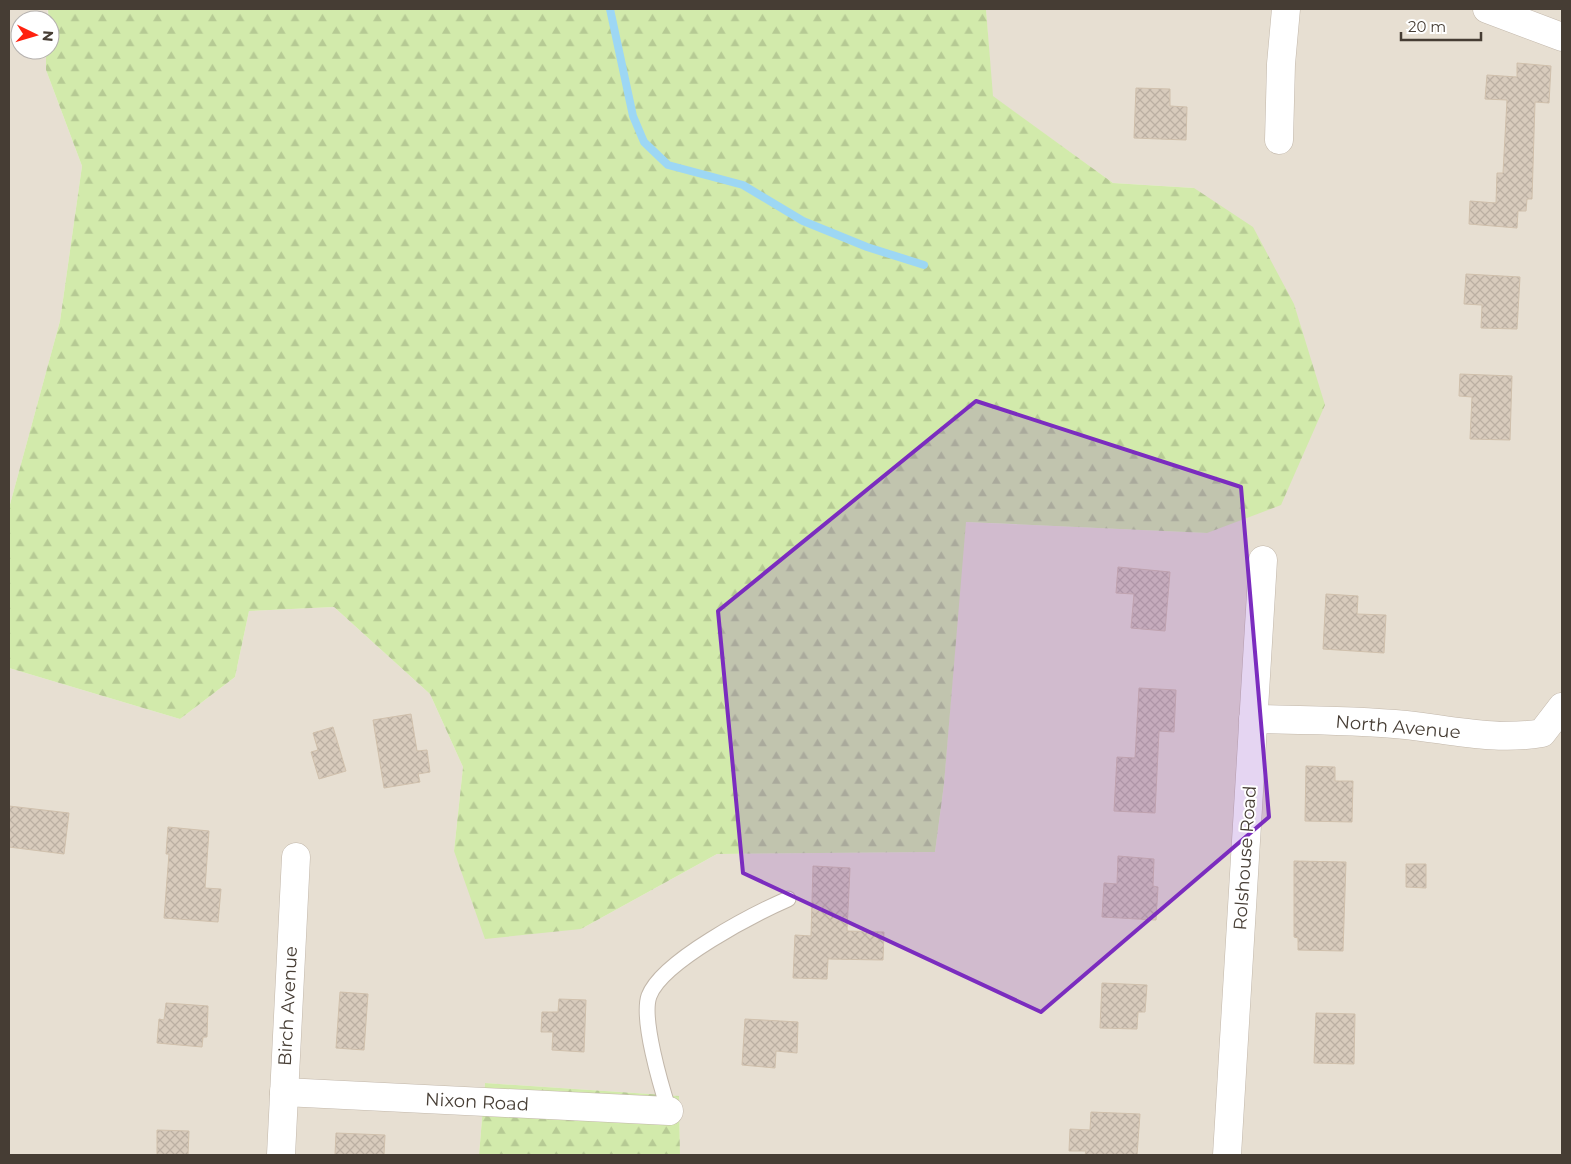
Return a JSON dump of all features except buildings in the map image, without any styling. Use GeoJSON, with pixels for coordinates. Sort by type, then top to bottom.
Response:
{"type":"FeatureCollection","features":[{"type":"Feature","properties":{"kind":"street"},"geometry":{"type":"LineString","coordinates":[[1279,140],[1281,64],[1286,9]]}},
{"type":"Feature","properties":{"kind":"street"},"geometry":{"type":"LineString","coordinates":[[1487,9],[1562,37]]}},
{"type":"Feature","properties":{"kind":"street","name":"Rolshouse Road"},"geometry":{"type":"LineString","coordinates":[[1227,1155],[1263,560]]}},
{"type":"Feature","properties":{"kind":"street","name":"North Avenue"},"geometry":{"type":"LineString","coordinates":[[1253,719],[1405,725],[1501,736],[1542,733],[1562,707]]}},
{"type":"Feature","properties":{"kind":"street","name":"Birch Avenue"},"geometry":{"type":"LineString","coordinates":[[281,1155],[296,857]]}},
{"type":"Feature","properties":{"kind":"street","name":"Nixon Road"},"geometry":{"type":"LineString","coordinates":[[284,1092],[669,1111]]}},
{"type":"Feature","properties":{"kind":"lane"},"geometry":{"type":"LineString","coordinates":[[669,1111],[649,1030],[649,996],[659,981],[682,960],[733,927],[788,899]]}},
{"type":"Feature","properties":{"kind":"highlighted area"},"geometry":{"type":"Polygon","coordinates":[[[976,401],[1241,487],[1269,817],[1041,1012],[743,873],[718,611],[976,401]]]}},
{"type":"Feature","properties":{"kind":"shaded area"},"geometry":{"type":"Polygon","coordinates":[[[9,9],[48,9],[10,10],[10,60],[46,60],[46,70],[82,166],[60,321],[9,508],[9,9]]]}},
{"type":"Feature","properties":{"kind":"shaded area"},"geometry":{"type":"Polygon","coordinates":[[[986,9],[1562,9],[1562,1155],[680,1155],[679,1096],[485,1083],[479,1155],[9,1155],[9,668],[180,719],[235,677],[249,611],[334,607],[430,694],[463,767],[454,851],[581,929],[717,854],[935,852],[944,784],[965,522],[1207,533],[1194,188],[1113,183],[992,96],[986,9]]]}},
{"type":"Feature","properties":{"kind":"green space"},"geometry":{"type":"Polygon","coordinates":[[[986,9],[993,96],[1113,183],[1194,188],[1253,227],[1294,304],[1325,405],[1281,505],[1207,533],[966,522],[944,784],[935,852],[717,854],[581,929],[485,939],[454,851],[463,767],[430,694],[334,607],[249,611],[235,677],[180,719],[9,668],[9,508],[60,321],[82,166],[46,70],[46,60],[60,60],[60,10],[48,10],[986,9]]]}},
{"type":"Feature","properties":{"kind":"green space"},"geometry":{"type":"Polygon","coordinates":[[[485,1083],[679,1096],[680,1155],[479,1155],[485,1083]]]}},
{"type":"Feature","properties":{"kind":"waterway"},"geometry":{"type":"LineString","coordinates":[[610,9],[633,116],[644,142],[668,165],[743,185],[803,221],[867,247],[924,265]]}}]}
